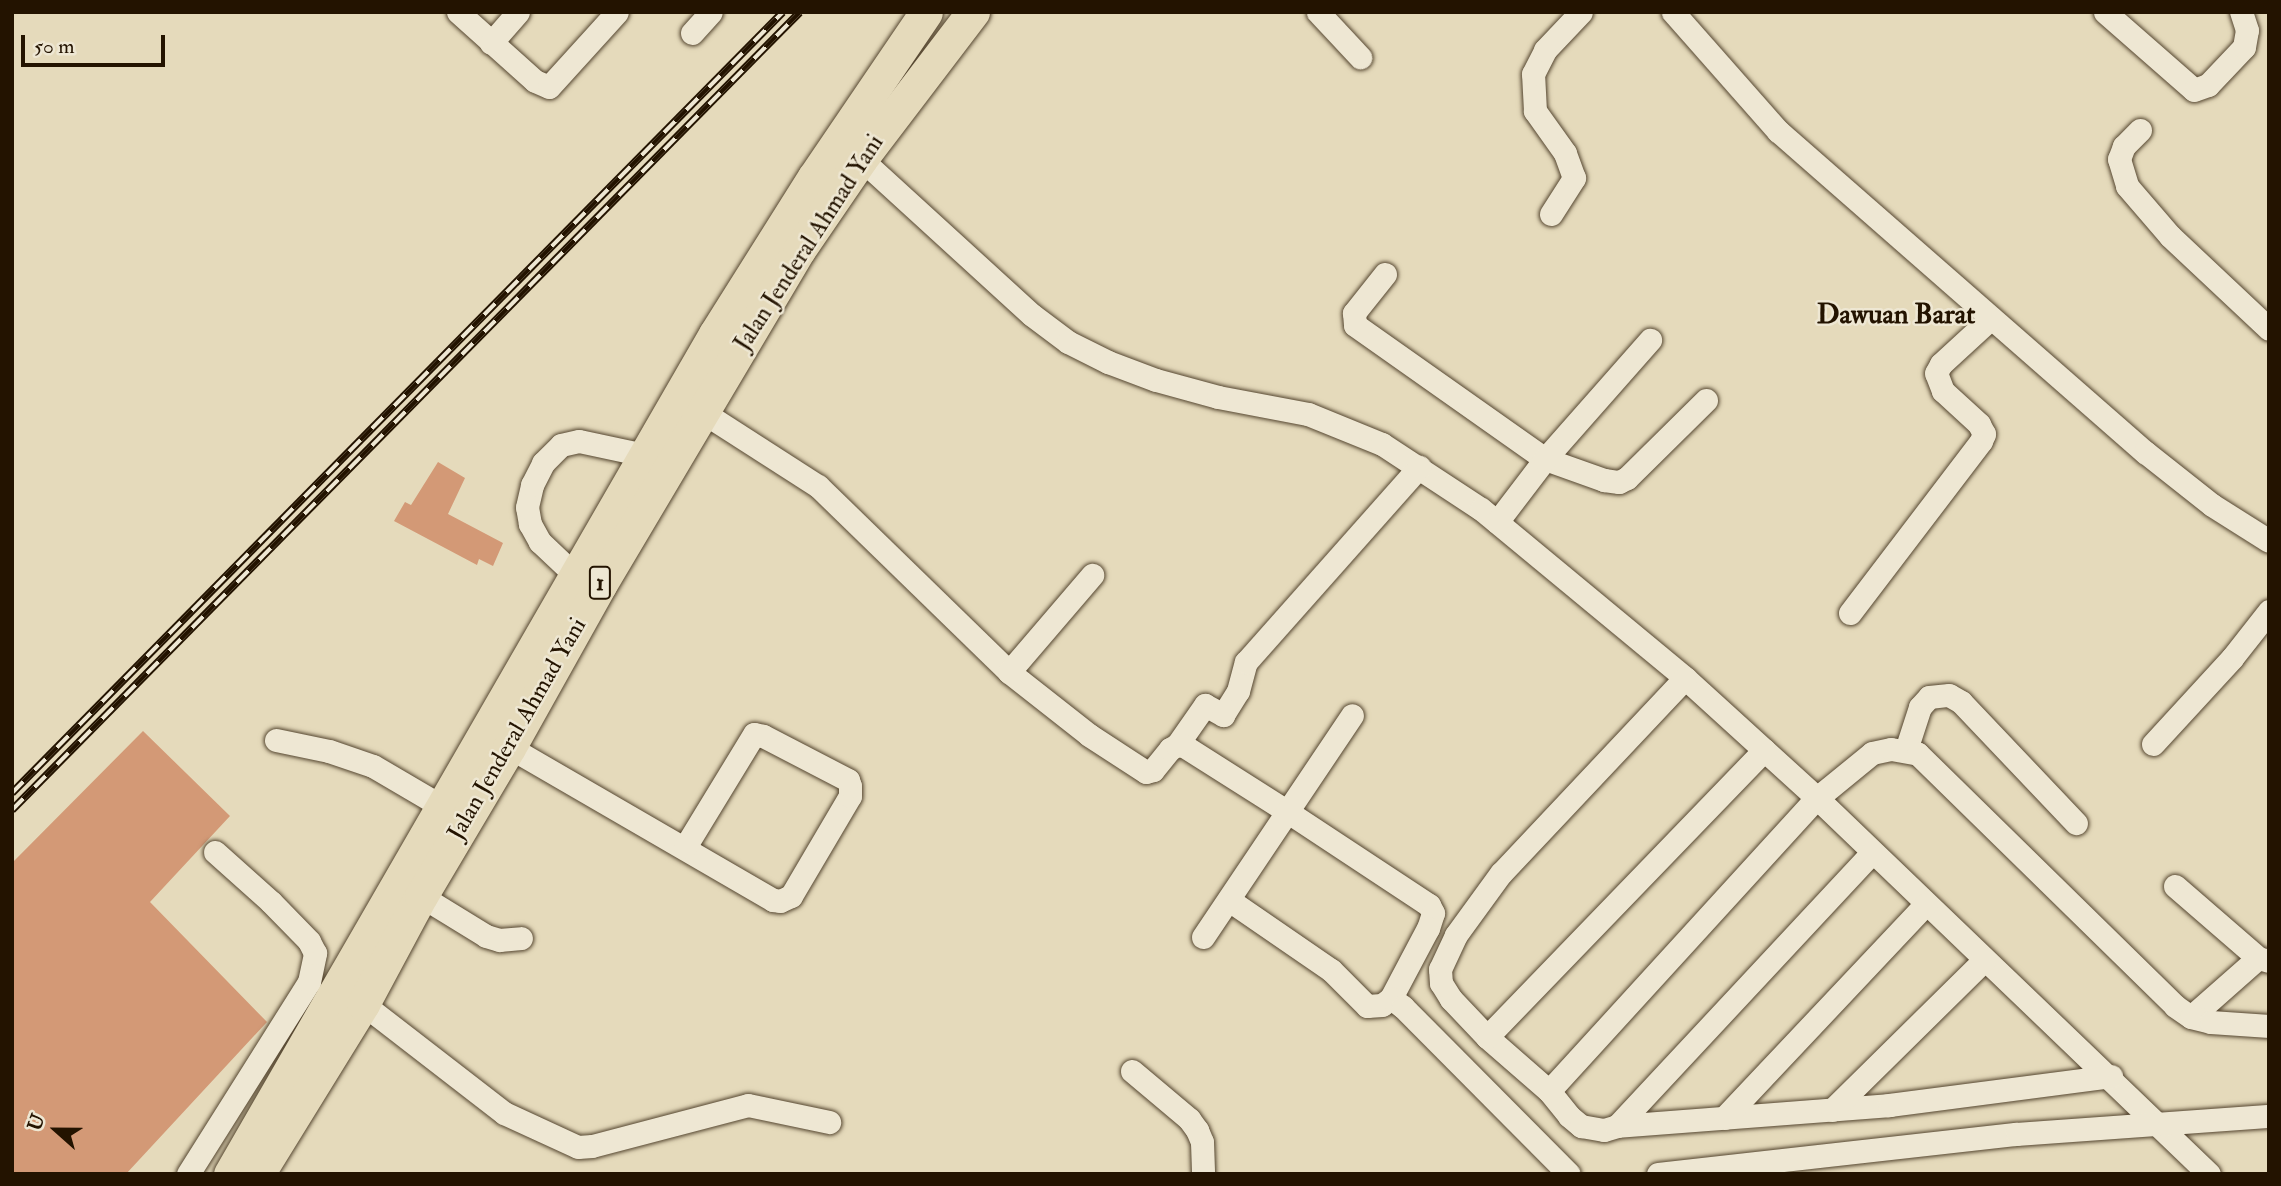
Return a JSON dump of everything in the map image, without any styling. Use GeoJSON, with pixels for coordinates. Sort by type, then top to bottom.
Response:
{"type":"FeatureCollection","features":[{"type":"Feature","properties":{"kind":"highway","name":"Jalan Jenderal Ahmad Yani"},"geometry":{"type":"LineString","coordinates":[[257,1174],[363,1004],[421,896],[576,576],[645,455],[715,334],[800,200],[926,12]]}},
{"type":"Feature","properties":{"kind":"highway","name":"Jalan Jenderal Ahmad Yani"},"geometry":{"type":"LineString","coordinates":[[230,1174],[443,807],[497,740],[799,250],[861,159],[973,12]]}},
{"type":"Feature","properties":{"kind":"street"},"geometry":{"type":"LineString","coordinates":[[458,12],[535,81],[549,87],[617,12]]}},
{"type":"Feature","properties":{"kind":"street"},"geometry":{"type":"LineString","coordinates":[[491,43],[518,12]]}},
{"type":"Feature","properties":{"kind":"street"},"geometry":{"type":"LineString","coordinates":[[692,33],[711,12]]}},
{"type":"Feature","properties":{"kind":"street"},"geometry":{"type":"LineString","coordinates":[[1318,12],[1360,57]]}},
{"type":"Feature","properties":{"kind":"street"},"geometry":{"type":"LineString","coordinates":[[1551,214],[1574,178],[1565,153],[1535,111],[1533,75],[1545,50],[1581,12]]}},
{"type":"Feature","properties":{"kind":"street"},"geometry":{"type":"LineString","coordinates":[[1673,12],[1778,131],[2145,452],[2211,505],[2269,541]]}},
{"type":"Feature","properties":{"kind":"street"},"geometry":{"type":"LineString","coordinates":[[2105,12],[2194,90],[2208,85],[2244,47],[2248,30],[2241,12]]}},
{"type":"Feature","properties":{"kind":"street"},"geometry":{"type":"LineString","coordinates":[[2140,130],[2124,146],[2119,159],[2127,186],[2170,236],[2269,329]]}},
{"type":"Feature","properties":{"kind":"street"},"geometry":{"type":"LineString","coordinates":[[861,159],[1032,316],[1068,342],[1108,362],[1156,380],[1218,397],[1308,414],[1382,444],[1497,522],[1685,678],[1765,750],[1984,960],[2111,1076],[2209,1174]]}},
{"type":"Feature","properties":{"kind":"street"},"geometry":{"type":"LineString","coordinates":[[1385,274],[1354,313],[1355,326],[1545,459],[1604,480],[1619,482],[1627,478],[1706,400]]}},
{"type":"Feature","properties":{"kind":"street"},"geometry":{"type":"LineString","coordinates":[[1850,613],[1982,442],[1984,434],[1979,424],[1943,391],[1936,373],[1941,363],[1991,318]]}},
{"type":"Feature","properties":{"kind":"street"},"geometry":{"type":"LineString","coordinates":[[1497,522],[1545,459],[1650,340]]}},
{"type":"Feature","properties":{"kind":"street"},"geometry":{"type":"LineString","coordinates":[[701,411],[818,486],[1009,672],[1135,768],[1153,770],[1170,749],[1177,745],[1205,705],[1223,715],[1238,691],[1246,662],[1419,467]]}},
{"type":"Feature","properties":{"kind":"street"},"geometry":{"type":"LineString","coordinates":[[576,576],[540,542],[530,524],[527,507],[532,485],[543,463],[561,445],[579,441],[645,455]]}},
{"type":"Feature","properties":{"kind":"street"},"geometry":{"type":"LineString","coordinates":[[1009,672],[1092,575]]}},
{"type":"Feature","properties":{"kind":"street"},"geometry":{"type":"LineString","coordinates":[[2153,744],[2232,658],[2269,611]]}},
{"type":"Feature","properties":{"kind":"street"},"geometry":{"type":"LineString","coordinates":[[1685,678],[1501,873],[1444,957],[1440,969],[1441,982],[1451,999],[1487,1037],[1549,1091],[1581,1126],[1604,1130],[1618,1126],[1832,1110],[2111,1076]]}},
{"type":"Feature","properties":{"kind":"street"},"geometry":{"type":"LineString","coordinates":[[1906,750],[1920,707],[1929,697],[1949,695],[1961,702],[2076,823]]}},
{"type":"Feature","properties":{"kind":"street"},"geometry":{"type":"LineString","coordinates":[[1203,937],[1352,715]]}},
{"type":"Feature","properties":{"kind":"street"},"geometry":{"type":"LineString","coordinates":[[497,740],[773,900],[784,900],[791,896],[850,796],[848,780],[763,736],[754,734],[685,847]]}},
{"type":"Feature","properties":{"kind":"street"},"geometry":{"type":"LineString","coordinates":[[276,740],[363,762],[443,807]]}},
{"type":"Feature","properties":{"kind":"street"},"geometry":{"type":"LineString","coordinates":[[1177,745],[1184,746],[1288,812],[1429,905],[1433,913],[1428,928],[1391,998],[1382,1005],[1367,1006],[1331,970],[1229,900]]}},
{"type":"Feature","properties":{"kind":"street"},"geometry":{"type":"LineString","coordinates":[[1487,1037],[1765,750]]}},
{"type":"Feature","properties":{"kind":"street"},"geometry":{"type":"LineString","coordinates":[[1549,1091],[1817,798],[1872,753],[1906,750],[1918,754],[2175,1006],[2191,1017],[2211,1022],[2269,1026]]}},
{"type":"Feature","properties":{"kind":"street"},"geometry":{"type":"LineString","coordinates":[[188,1174],[310,982],[315,953],[309,941],[271,902],[215,852]]}},
{"type":"Feature","properties":{"kind":"street"},"geometry":{"type":"LineString","coordinates":[[1618,1126],[1872,853]]}},
{"type":"Feature","properties":{"kind":"street"},"geometry":{"type":"LineString","coordinates":[[2175,886],[2263,959],[2191,1017]]}},
{"type":"Feature","properties":{"kind":"street"},"geometry":{"type":"LineString","coordinates":[[421,896],[486,936],[499,940],[521,938]]}},
{"type":"Feature","properties":{"kind":"street"},"geometry":{"type":"LineString","coordinates":[[1724,1118],[1926,905]]}},
{"type":"Feature","properties":{"kind":"street"},"geometry":{"type":"LineString","coordinates":[[1832,1110],[1984,960]]}},
{"type":"Feature","properties":{"kind":"street"},"geometry":{"type":"LineString","coordinates":[[1391,998],[1420,1023],[1570,1174]]}},
{"type":"Feature","properties":{"kind":"street"},"geometry":{"type":"LineString","coordinates":[[363,1004],[504,1113],[578,1146],[592,1146],[748,1105],[829,1122]]}},
{"type":"Feature","properties":{"kind":"street"},"geometry":{"type":"LineString","coordinates":[[1132,1071],[1189,1119],[1197,1130],[1202,1142],[1203,1174]]}},
{"type":"Feature","properties":{"kind":"street"},"geometry":{"type":"LineString","coordinates":[[1658,1174],[1731,1170],[2017,1134],[2269,1116]]}},
{"type":"Feature","properties":{"kind":"building"},"geometry":{"type":"Polygon","coordinates":[[[438,462],[465,478],[448,514],[503,543],[493,566],[479,559],[477,565],[394,521],[405,502],[411,505],[438,462]]]}},
{"type":"Feature","properties":{"kind":"building"},"geometry":{"type":"Polygon","coordinates":[[[143,731],[230,816],[150,902],[267,1022],[126,1174],[12,1174],[12,863],[143,731]]]}},
{"type":"Feature","properties":{"kind":"railway"},"geometry":{"type":"LineString","coordinates":[[12,793],[783,12]]}},
{"type":"Feature","properties":{"kind":"railway"},"geometry":{"type":"LineString","coordinates":[[12,810],[800,12]]}},
{"type":"Feature","properties":{"kind":"district","name":"Dawuan Barat"},"geometry":{"type":"Point","coordinates":[1896,315]}}]}
